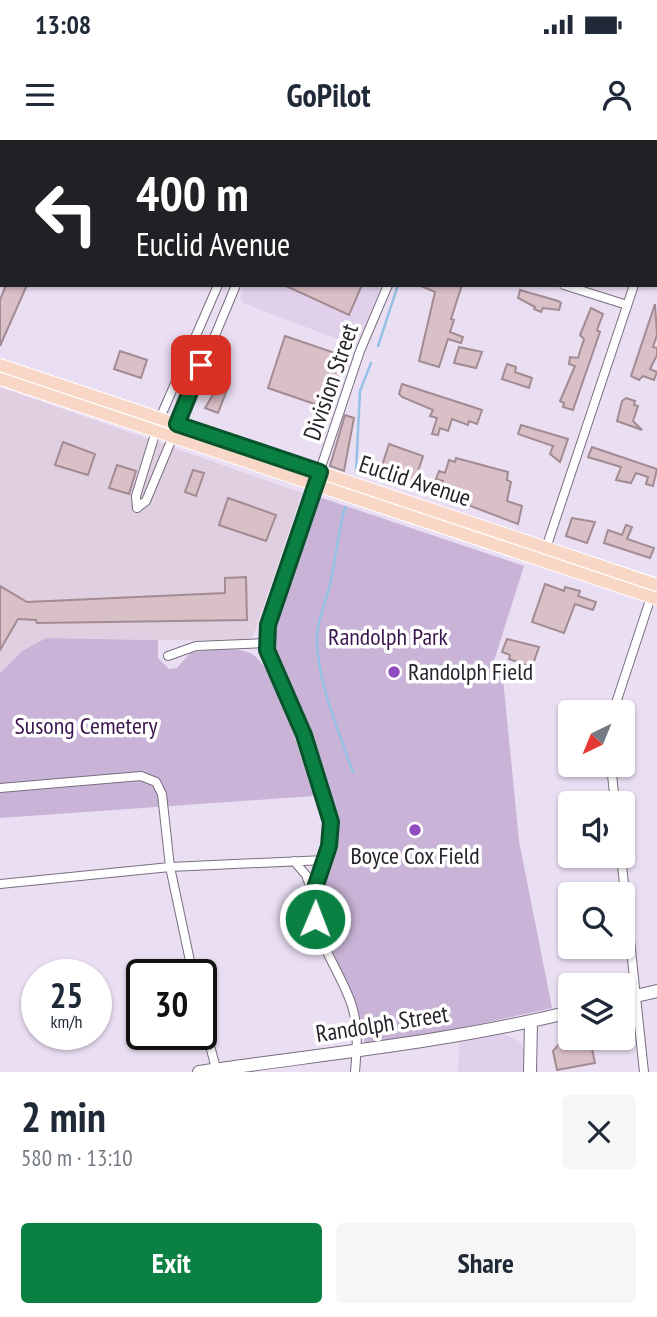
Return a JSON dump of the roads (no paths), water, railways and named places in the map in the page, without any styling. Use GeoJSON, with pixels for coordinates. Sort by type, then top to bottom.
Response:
{"type":"FeatureCollection","features":[{"type":"Feature","properties":{"kind":"main road","name":"Euclid Avenue"},"geometry":{"type":"LineString","coordinates":[[0,365],[158,424]]}},
{"type":"Feature","properties":{"kind":"main road","name":"Euclid Avenue"},"geometry":{"type":"LineString","coordinates":[[0,379],[174,429],[656,589]]}},
{"type":"Feature","properties":{"kind":"street"},"geometry":{"type":"LineString","coordinates":[[217,287],[158,424],[136,496],[137,508],[146,501],[235,287]]}},
{"type":"Feature","properties":{"kind":"street","name":"Division Street"},"geometry":{"type":"LineString","coordinates":[[265,643],[268,625],[360,351],[387,287]]}},
{"type":"Feature","properties":{"kind":"street"},"geometry":{"type":"LineString","coordinates":[[570,287],[627,305]]}},
{"type":"Feature","properties":{"kind":"street"},"geometry":{"type":"LineString","coordinates":[[544,554],[633,287]]}},
{"type":"Feature","properties":{"kind":"street"},"geometry":{"type":"LineString","coordinates":[[617,700],[656,589]]}},
{"type":"Feature","properties":{"kind":"street"},"geometry":{"type":"LineString","coordinates":[[168,656],[196,646],[265,643],[295,712],[328,807],[331,834],[313,894]]}},
{"type":"Feature","properties":{"kind":"street"},"geometry":{"type":"LineString","coordinates":[[0,788],[144,776],[156,782],[162,802],[170,867],[190,959]]}},
{"type":"Feature","properties":{"kind":"street"},"geometry":{"type":"LineString","coordinates":[[0,884],[170,867],[325,860]]}},
{"type":"Feature","properties":{"kind":"street"},"geometry":{"type":"LineString","coordinates":[[294,861],[306,875],[313,894],[320,937],[351,1004],[356,1050],[355,1072]]}},
{"type":"Feature","properties":{"kind":"street"},"geometry":{"type":"LineString","coordinates":[[622,868],[628,973]]}},
{"type":"Feature","properties":{"kind":"street"},"geometry":{"type":"LineString","coordinates":[[635,996],[657,991]]}},
{"type":"Feature","properties":{"kind":"street","name":"Randolph Street"},"geometry":{"type":"LineString","coordinates":[[199,1072],[356,1050],[531,1022],[558,1015]]}},
{"type":"Feature","properties":{"kind":"street"},"geometry":{"type":"LineString","coordinates":[[531,1022],[531,1072]]}},
{"type":"Feature","properties":{"kind":"street"},"geometry":{"type":"LineString","coordinates":[[635,1026],[643,1072]]}},
{"type":"Feature","properties":{"kind":"street"},"geometry":{"type":"LineString","coordinates":[[211,1050],[216,1071]]}},
{"type":"Feature","properties":{"kind":"waterway"},"geometry":{"type":"LineString","coordinates":[[378,346],[397,287]]}},
{"type":"Feature","properties":{"kind":"waterway"},"geometry":{"type":"LineString","coordinates":[[356,472],[360,391],[371,363]]}},
{"type":"Feature","properties":{"kind":"waterway"},"geometry":{"type":"LineString","coordinates":[[345,507],[330,584],[318,626],[317,643],[326,692],[353,772]]}},
{"type":"Feature","properties":{"kind":"place","name":"Randolph Field"},"geometry":{"type":"Point","coordinates":[394,672]}},
{"type":"Feature","properties":{"kind":"place","name":"Boyce Cox Field"},"geometry":{"type":"Point","coordinates":[415,830]}},
{"type":"Feature","properties":{"kind":"park label","name":"Randolph Park"},"geometry":{"type":"Point","coordinates":[388,637]}},
{"type":"Feature","properties":{"kind":"park label","name":"Susong Cemetery"},"geometry":{"type":"Point","coordinates":[86,726]}}]}
